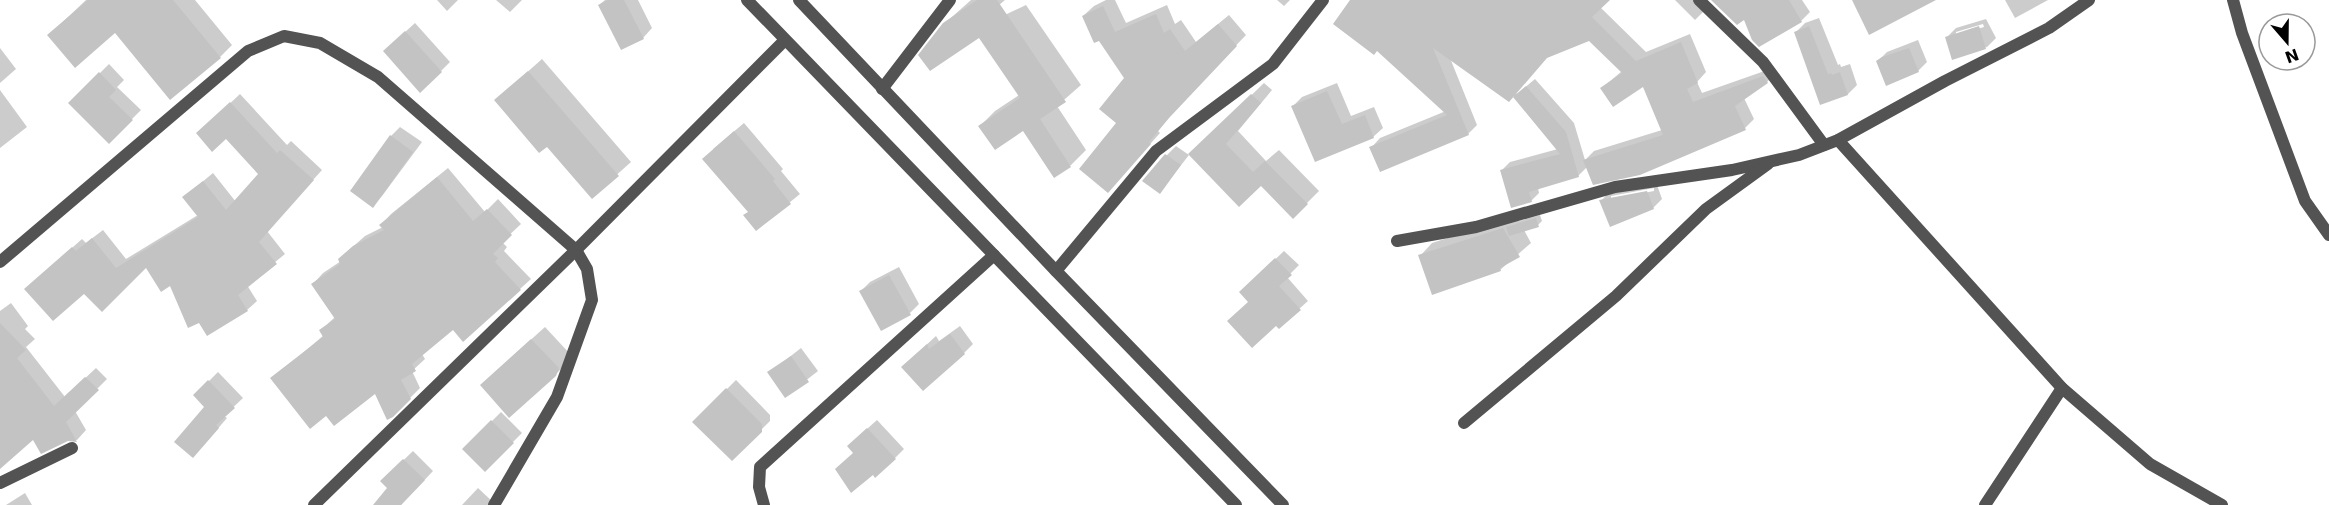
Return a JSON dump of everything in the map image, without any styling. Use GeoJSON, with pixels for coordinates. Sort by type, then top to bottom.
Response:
{"type":"FeatureCollection","features":[{"type":"Feature","properties":{"kind":"street"},"geometry":{"type":"LineString","coordinates":[[747,0],[1236,505]]}},
{"type":"Feature","properties":{"kind":"street"},"geometry":{"type":"LineString","coordinates":[[799,0],[1283,505]]}},
{"type":"Feature","properties":{"kind":"street"},"geometry":{"type":"LineString","coordinates":[[882,88],[950,0]]}},
{"type":"Feature","properties":{"kind":"street"},"geometry":{"type":"LineString","coordinates":[[1056,270],[1156,151],[1273,64],[1323,0]]}},
{"type":"Feature","properties":{"kind":"street"},"geometry":{"type":"LineString","coordinates":[[1699,0],[1763,62],[1824,145]]}},
{"type":"Feature","properties":{"kind":"street"},"geometry":{"type":"LineString","coordinates":[[1397,241],[1476,227],[1615,187],[1732,170],[1799,155],[1838,140],[1945,81],[2049,28],[2089,0]]}},
{"type":"Feature","properties":{"kind":"street"},"geometry":{"type":"LineString","coordinates":[[2233,0],[2242,33],[2305,201],[2329,235]]}},
{"type":"Feature","properties":{"kind":"street"},"geometry":{"type":"LineString","coordinates":[[0,262],[248,51],[284,36],[320,43],[378,77],[576,250],[587,270],[592,300],[557,397],[494,505]]}},
{"type":"Feature","properties":{"kind":"street"},"geometry":{"type":"LineString","coordinates":[[314,505],[576,250],[785,40]]}},
{"type":"Feature","properties":{"kind":"street"},"geometry":{"type":"LineString","coordinates":[[1838,140],[2062,388],[2150,464],[2222,505]]}},
{"type":"Feature","properties":{"kind":"street"},"geometry":{"type":"LineString","coordinates":[[1464,423],[1616,296],[1706,209],[1772,161]]}},
{"type":"Feature","properties":{"kind":"street"},"geometry":{"type":"LineString","coordinates":[[764,505],[759,487],[760,467],[994,255]]}},
{"type":"Feature","properties":{"kind":"street"},"geometry":{"type":"LineString","coordinates":[[1985,505],[2062,388]]}},
{"type":"Feature","properties":{"kind":"street"},"geometry":{"type":"LineString","coordinates":[[0,483],[72,448]]}},
{"type":"Feature","properties":{"kind":"building"},"geometry":{"type":"Polygon","coordinates":[[[88,0],[173,0],[221,58],[170,100],[115,33],[75,68],[47,35],[88,0]]]}},
{"type":"Feature","properties":{"kind":"building"},"geometry":{"type":"Polygon","coordinates":[[[608,0],[624,0],[644,39],[621,50],[598,5],[608,0]]]}},
{"type":"Feature","properties":{"kind":"building"},"geometry":{"type":"Polygon","coordinates":[[[977,0],[997,0],[1066,102],[1040,119],[1071,167],[1054,178],[1023,131],[995,150],[978,126],[1020,98],[979,38],[930,71],[918,55],[943,23],[977,0]]]}},
{"type":"Feature","properties":{"kind":"building"},"geometry":{"type":"Polygon","coordinates":[[[1350,0],[1610,0],[1592,17],[1636,61],[1681,42],[1698,83],[1687,89],[1693,102],[1763,76],[1768,83],[1735,106],[1746,130],[1640,175],[1593,185],[1583,160],[1663,135],[1643,87],[1613,107],[1600,88],[1622,73],[1589,41],[1547,58],[1509,102],[1433,48],[1469,135],[1380,172],[1369,147],[1447,115],[1377,51],[1374,55],[1333,24],[1350,0]]]}},
{"type":"Feature","properties":{"kind":"building"},"geometry":{"type":"Polygon","coordinates":[[[1711,0],[1789,0],[1802,22],[1759,47],[1752,40],[1744,20],[1737,25],[1711,0]]]}},
{"type":"Feature","properties":{"kind":"building"},"geometry":{"type":"Polygon","coordinates":[[[1852,0],[1936,0],[1869,35],[1852,0]]]}},
{"type":"Feature","properties":{"kind":"building"},"geometry":{"type":"Polygon","coordinates":[[[1103,6],[1115,32],[1156,14],[1164,33],[1170,29],[1185,51],[1218,24],[1237,46],[1169,118],[1149,142],[1151,144],[1108,193],[1079,169],[1116,123],[1099,109],[1124,78],[1099,41],[1094,43],[1082,16],[1103,6]]]}},
{"type":"Feature","properties":{"kind":"building"},"geometry":{"type":"Polygon","coordinates":[[[1809,26],[1828,74],[1840,72],[1848,95],[1820,105],[1794,32],[1809,26]]]}},
{"type":"Feature","properties":{"kind":"building"},"geometry":{"type":"Polygon","coordinates":[[[1979,26],[1986,49],[1952,60],[1945,37],[1979,26]]]}},
{"type":"Feature","properties":{"kind":"building"},"geometry":{"type":"Polygon","coordinates":[[[405,31],[442,72],[420,93],[383,51],[405,31]]]}},
{"type":"Feature","properties":{"kind":"building"},"geometry":{"type":"Polygon","coordinates":[[[1909,48],[1919,72],[1886,86],[1876,61],[1909,48]]]}},
{"type":"Feature","properties":{"kind":"building"},"geometry":{"type":"Polygon","coordinates":[[[528,71],[619,176],[592,199],[547,147],[539,153],[494,100],[528,71]]]}},
{"type":"Feature","properties":{"kind":"building"},"geometry":{"type":"Polygon","coordinates":[[[99,72],[116,90],[109,97],[133,120],[109,144],[68,103],[99,72]]]}},
{"type":"Feature","properties":{"kind":"building"},"geometry":{"type":"Polygon","coordinates":[[[1526,86],[1566,132],[1579,177],[1529,192],[1532,202],[1511,208],[1500,170],[1560,154],[1513,97],[1526,86]]]}},
{"type":"Feature","properties":{"kind":"building"},"geometry":{"type":"Polygon","coordinates":[[[1327,91],[1342,124],[1365,115],[1374,138],[1315,162],[1291,106],[1327,91]]]}},
{"type":"Feature","properties":{"kind":"building"},"geometry":{"type":"Polygon","coordinates":[[[1251,94],[1261,103],[1226,144],[1253,172],[1265,161],[1308,204],[1293,219],[1261,186],[1239,207],[1188,154],[1251,94]]]}},
{"type":"Feature","properties":{"kind":"building"},"geometry":{"type":"Polygon","coordinates":[[[230,102],[277,153],[280,150],[314,180],[259,242],[277,264],[238,295],[248,311],[207,336],[199,323],[188,328],[170,286],[161,292],[146,268],[102,312],[84,294],[53,321],[24,289],[72,247],[76,251],[92,238],[116,268],[198,217],[182,197],[203,181],[226,210],[258,174],[226,139],[212,152],[196,133],[230,102]]]}},
{"type":"Feature","properties":{"kind":"building"},"geometry":{"type":"Polygon","coordinates":[[[734,131],[775,179],[773,181],[791,204],[756,231],[743,215],[748,212],[702,159],[734,131]]]}},
{"type":"Feature","properties":{"kind":"building"},"geometry":{"type":"Polygon","coordinates":[[[390,135],[413,152],[373,208],[350,191],[390,135]]]}},
{"type":"Feature","properties":{"kind":"building"},"geometry":{"type":"Polygon","coordinates":[[[1165,154],[1181,165],[1160,194],[1142,181],[1165,154]]]}},
{"type":"Feature","properties":{"kind":"building"},"geometry":{"type":"Polygon","coordinates":[[[437,177],[473,221],[487,209],[512,235],[493,254],[498,258],[495,262],[521,290],[463,342],[453,330],[412,364],[416,371],[401,380],[411,399],[393,417],[387,420],[375,394],[334,426],[326,416],[310,429],[270,378],[323,337],[319,330],[335,319],[311,284],[340,264],[338,259],[353,246],[384,230],[379,225],[437,177]]]}},
{"type":"Feature","properties":{"kind":"building"},"geometry":{"type":"Polygon","coordinates":[[[1647,191],[1654,209],[1610,227],[1599,200],[1647,191]]]}},
{"type":"Feature","properties":{"kind":"building"},"geometry":{"type":"Polygon","coordinates":[[[1536,218],[1539,227],[1509,236],[1506,227],[1536,218]]]}},
{"type":"Feature","properties":{"kind":"building"},"geometry":{"type":"Polygon","coordinates":[[[1503,228],[1520,257],[1500,268],[1501,271],[1432,295],[1418,255],[1503,228]]]}},
{"type":"Feature","properties":{"kind":"building"},"geometry":{"type":"Polygon","coordinates":[[[1275,258],[1292,275],[1279,286],[1301,310],[1279,329],[1276,326],[1252,348],[1227,321],[1248,302],[1239,292],[1275,258]]]}},
{"type":"Feature","properties":{"kind":"building"},"geometry":{"type":"Polygon","coordinates":[[[889,275],[911,315],[881,331],[859,291],[889,275]]]}},
{"type":"Feature","properties":{"kind":"building"},"geometry":{"type":"Polygon","coordinates":[[[0,323],[26,350],[17,358],[54,406],[85,377],[99,390],[66,422],[77,442],[68,441],[41,454],[33,440],[0,469],[0,323]]]}},
{"type":"Feature","properties":{"kind":"building"},"geometry":{"type":"Polygon","coordinates":[[[950,334],[965,354],[923,391],[901,367],[927,344],[929,349],[950,334]]]}},
{"type":"Feature","properties":{"kind":"building"},"geometry":{"type":"Polygon","coordinates":[[[531,339],[559,368],[556,376],[509,418],[480,385],[531,339]]]}},
{"type":"Feature","properties":{"kind":"building"},"geometry":{"type":"Polygon","coordinates":[[[791,356],[809,382],[785,398],[767,372],[791,356]]]}},
{"type":"Feature","properties":{"kind":"building"},"geometry":{"type":"Polygon","coordinates":[[[208,380],[235,408],[216,425],[219,428],[193,458],[174,442],[204,407],[193,395],[208,380]]]}},
{"type":"Feature","properties":{"kind":"building"},"geometry":{"type":"Polygon","coordinates":[[[726,388],[762,424],[762,432],[732,461],[692,422],[726,388]]]}},
{"type":"Feature","properties":{"kind":"building"},"geometry":{"type":"Polygon","coordinates":[[[491,420],[514,443],[485,472],[462,449],[491,420]]]}},
{"type":"Feature","properties":{"kind":"building"},"geometry":{"type":"Polygon","coordinates":[[[867,428],[896,459],[875,478],[873,475],[851,493],[835,469],[853,453],[847,446],[867,428]]]}},
{"type":"Feature","properties":{"kind":"building"},"geometry":{"type":"Polygon","coordinates":[[[403,459],[425,480],[401,505],[373,505],[387,488],[380,481],[403,459]]]}}]}
